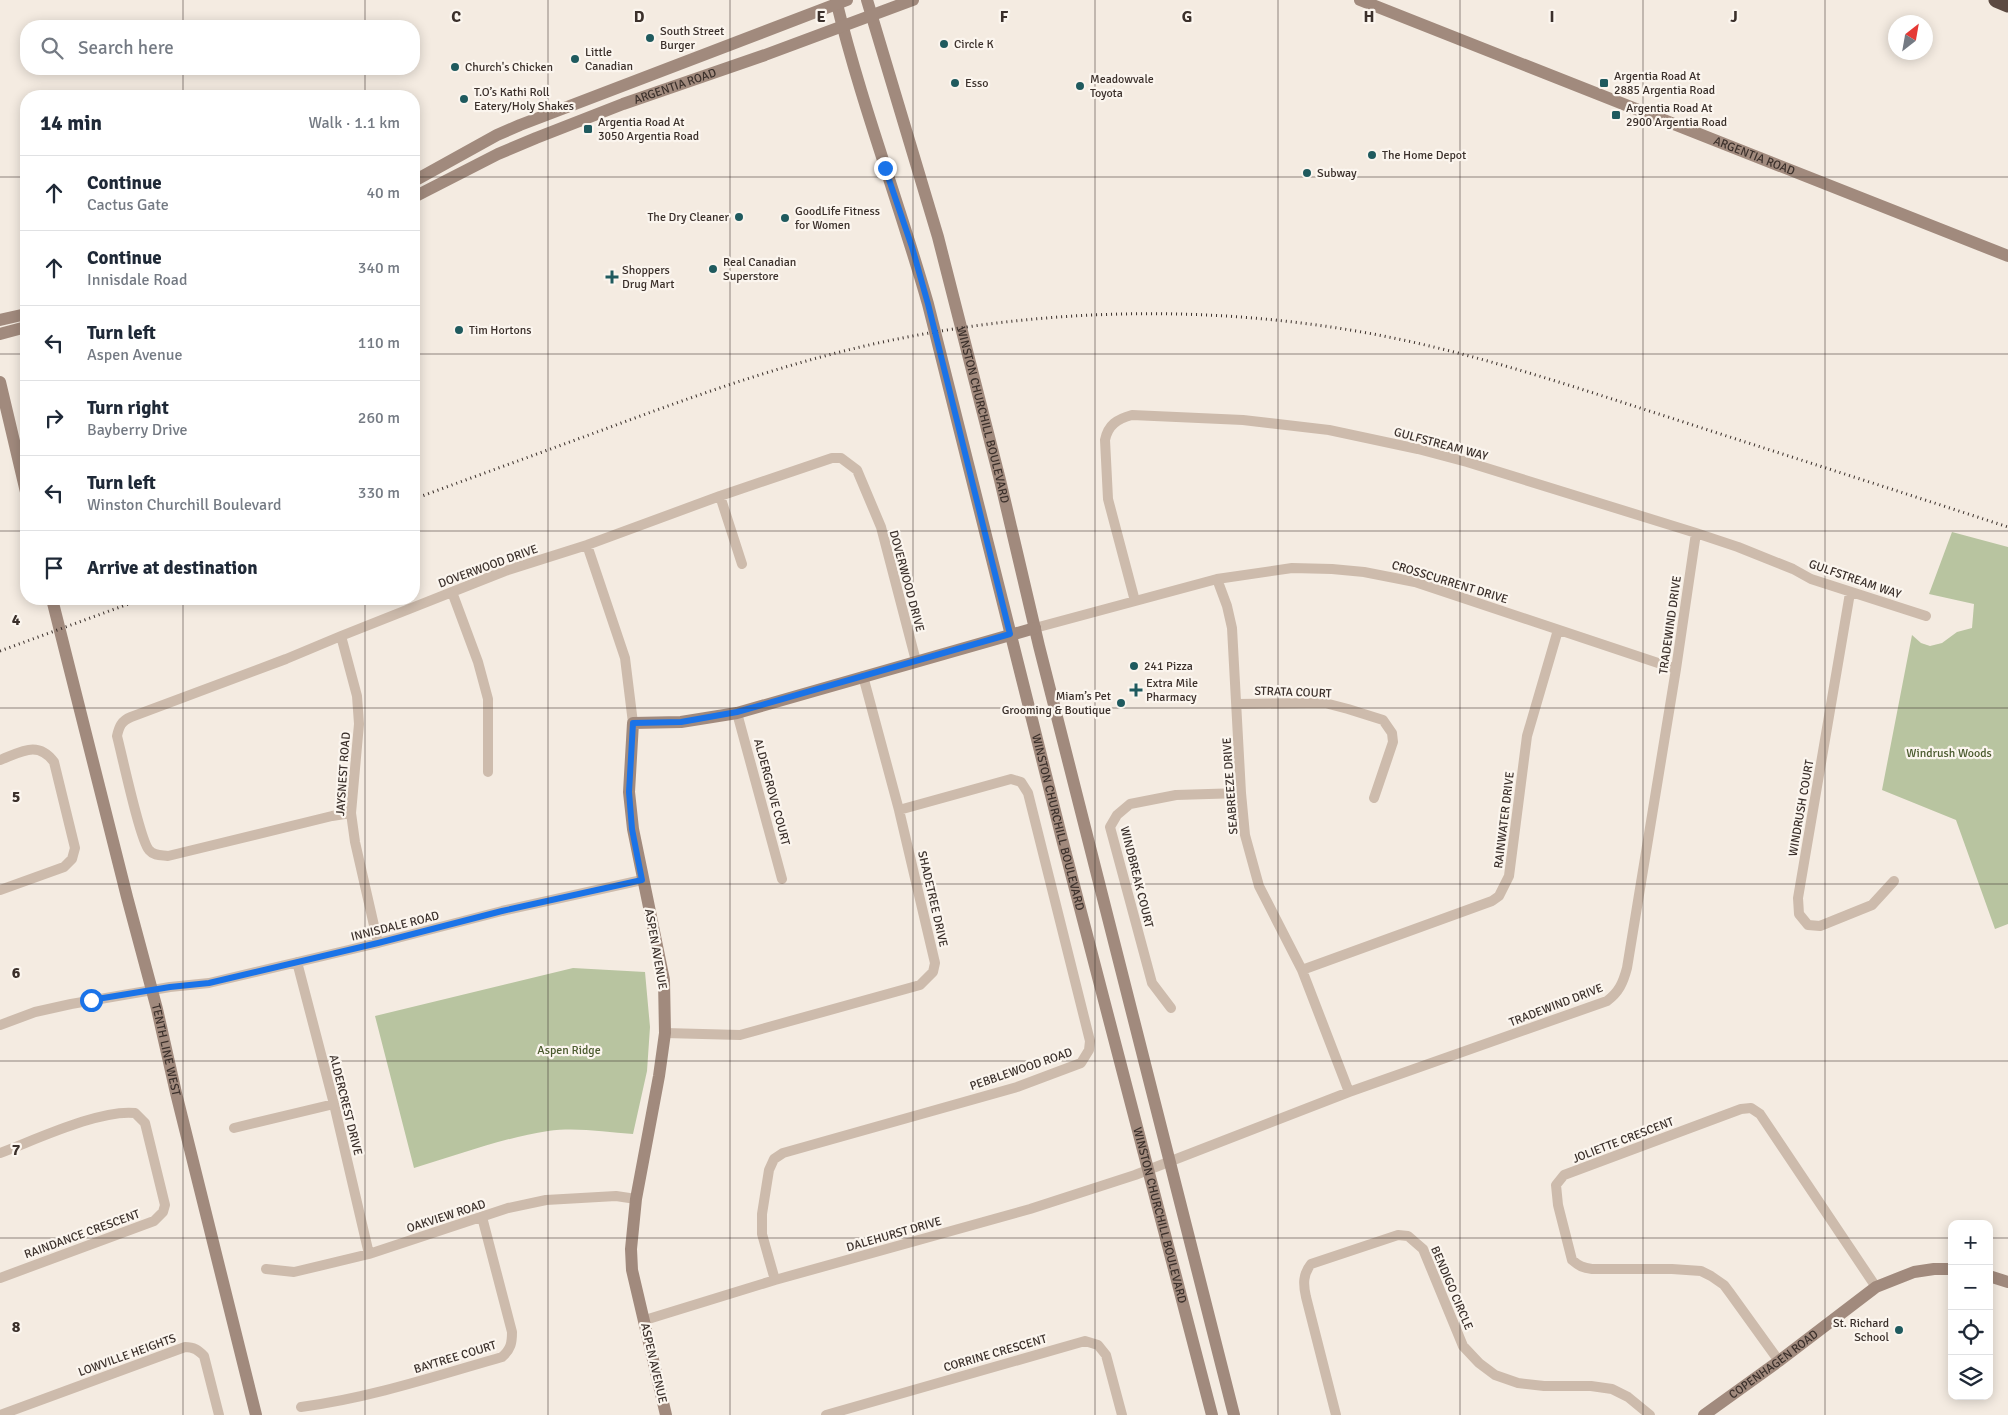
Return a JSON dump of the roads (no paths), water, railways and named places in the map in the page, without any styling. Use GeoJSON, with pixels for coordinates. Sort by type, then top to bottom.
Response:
{"type":"FeatureCollection","features":[{"type":"Feature","properties":{"kind":"highway"},"geometry":{"type":"LineString","coordinates":[[1996,0],[2008,5]]}},
{"type":"Feature","properties":{"kind":"street","name":"WINSTON CHURCHILL BOULEVARD"},"geometry":{"type":"LineString","coordinates":[[867,0],[938,238],[1234,1415]]}},
{"type":"Feature","properties":{"kind":"street","name":"ARGENTIA ROAD"},"geometry":{"type":"LineString","coordinates":[[420,194],[498,154],[536,138],[623,104],[913,0]]}},
{"type":"Feature","properties":{"kind":"street","name":"ARGENTIA ROAD"},"geometry":{"type":"LineString","coordinates":[[1360,0],[2008,256]]}},
{"type":"Feature","properties":{"kind":"street","name":"WINSTON CHURCHILL BOULEVARD"},"geometry":{"type":"LineString","coordinates":[[840,1],[842,26],[860,91],[912,247],[928,304],[1010,634],[1212,1415]]}},
{"type":"Feature","properties":{"kind":"street","name":"ARGENTIA ROAD"},"geometry":{"type":"LineString","coordinates":[[420,178],[497,135],[520,125],[840,1]]}},
{"type":"Feature","properties":{"kind":"street"},"geometry":{"type":"LineString","coordinates":[[0,320],[20,315]]}},
{"type":"Feature","properties":{"kind":"street"},"geometry":{"type":"LineString","coordinates":[[0,334],[20,329]]}},
{"type":"Feature","properties":{"kind":"street"},"geometry":{"type":"LineString","coordinates":[[0,382],[20,467]]}},
{"type":"Feature","properties":{"kind":"street","name":"GULFSTREAM WAY"},"geometry":{"type":"LineString","coordinates":[[1135,600],[1108,499],[1105,440],[1107,431],[1113,424],[1120,418],[1132,415],[1243,420],[1329,430],[1467,462],[1738,547],[1811,579],[1926,616]]}},
{"type":"Feature","properties":{"kind":"street","name":"DOVERWOOD DRIVE"},"geometry":{"type":"LineString","coordinates":[[420,605],[505,572],[588,545],[720,496],[832,458],[841,458],[857,470],[880,528],[916,661]]}},
{"type":"Feature","properties":{"kind":"street"},"geometry":{"type":"LineString","coordinates":[[720,496],[742,564]]}},
{"type":"Feature","properties":{"kind":"street","name":"TRADEWIND DRIVE"},"geometry":{"type":"LineString","coordinates":[[1149,1170],[1349,1092],[1607,1001],[1616,993],[1623,983],[1627,968],[1696,533]]}},
{"type":"Feature","properties":{"kind":"street","name":"ASPEN AVENUE"},"geometry":{"type":"LineString","coordinates":[[588,545],[625,658],[633,723],[629,792],[632,829],[664,980],[665,1033],[636,1199],[631,1249],[632,1270],[666,1415]]}},
{"type":"Feature","properties":{"kind":"street","name":"CROSSCURRENT DRIVE"},"geometry":{"type":"LineString","coordinates":[[1035,628],[1217,579],[1292,568],[1364,572],[1415,582],[1676,668]]}},
{"type":"Feature","properties":{"kind":"street","name":"SEABREEZE DRIVE"},"geometry":{"type":"LineString","coordinates":[[1217,579],[1227,606],[1232,628],[1240,793],[1245,835],[1259,886],[1302,970],[1349,1092]]}},
{"type":"Feature","properties":{"kind":"street"},"geometry":{"type":"LineString","coordinates":[[452,592],[478,662],[488,699],[488,772]]}},
{"type":"Feature","properties":{"kind":"street","name":"WINDRUSH COURT"},"geometry":{"type":"LineString","coordinates":[[1850,593],[1798,898],[1799,914],[1808,925],[1820,926],[1872,905],[1894,882]]}},
{"type":"Feature","properties":{"kind":"street","name":"TENTH LINE WEST"},"geometry":{"type":"LineString","coordinates":[[54,605],[152,990],[256,1415]]}},
{"type":"Feature","properties":{"kind":"street","name":"DOVERWOOD DRIVE"},"geometry":{"type":"LineString","coordinates":[[351,813],[168,856],[157,855],[149,850],[142,831],[117,736],[119,727],[125,720],[286,659],[419,605]]}},
{"type":"Feature","properties":{"kind":"street"},"geometry":{"type":"LineString","coordinates":[[633,723],[681,722],[737,712],[1035,628]]}},
{"type":"Feature","properties":{"kind":"street","name":"RAINWATER DRIVE"},"geometry":{"type":"LineString","coordinates":[[1302,970],[1499,896],[1509,876],[1527,736],[1558,630]]}},
{"type":"Feature","properties":{"kind":"street","name":"JAYSNEST ROAD"},"geometry":{"type":"LineString","coordinates":[[341,636],[357,696],[359,724],[351,813],[354,842],[378,943]]}},
{"type":"Feature","properties":{"kind":"street","name":"SHADETREE DRIVE"},"geometry":{"type":"LineString","coordinates":[[665,1033],[740,1035],[920,985],[933,972],[935,964],[899,810],[863,676]]}},
{"type":"Feature","properties":{"kind":"street","name":"STRATA COURT"},"geometry":{"type":"LineString","coordinates":[[1237,704],[1325,704],[1383,720],[1392,733],[1393,742],[1374,798]]}},
{"type":"Feature","properties":{"kind":"street","name":"ALDERGROVE COURT"},"geometry":{"type":"LineString","coordinates":[[737,712],[782,878]]}},
{"type":"Feature","properties":{"kind":"street"},"geometry":{"type":"LineString","coordinates":[[0,760],[32,749],[41,750],[48,754],[54,762],[75,848],[72,859],[64,867],[0,890]]}},
{"type":"Feature","properties":{"kind":"street","name":"PEBBLEWOOD ROAD"},"geometry":{"type":"LineString","coordinates":[[775,1280],[762,1234],[769,1170],[774,1159],[783,1153],[1016,1087],[1081,1063],[1089,1050],[1090,1041],[1028,793],[1021,782],[1011,780],[899,810]]}},
{"type":"Feature","properties":{"kind":"street","name":"WINDBREAK COURT"},"geometry":{"type":"LineString","coordinates":[[1171,1008],[1152,983],[1110,827],[1116,814],[1130,804],[1176,795],[1240,793]]}},
{"type":"Feature","properties":{"kind":"street","name":"INNISDALE ROAD"},"geometry":{"type":"LineString","coordinates":[[0,1025],[52,1008],[152,990],[209,983],[502,911],[642,880]]}},
{"type":"Feature","properties":{"kind":"street","name":"ALDERCREST DRIVE"},"geometry":{"type":"LineString","coordinates":[[297,962],[334,1104],[369,1254]]}},
{"type":"Feature","properties":{"kind":"street"},"geometry":{"type":"LineString","coordinates":[[234,1128],[334,1104]]}},
{"type":"Feature","properties":{"kind":"street","name":"JOLIETTE CRESCENT"},"geometry":{"type":"LineString","coordinates":[[1779,1361],[1724,1285],[1701,1271],[1592,1269],[1582,1268],[1578,1265],[1572,1260],[1558,1205],[1556,1185],[1564,1176],[1741,1108],[1751,1108],[1760,1114],[1765,1121],[1876,1287]]}},
{"type":"Feature","properties":{"kind":"street","name":"RAINDANCE CRESCENT"},"geometry":{"type":"LineString","coordinates":[[0,1153],[93,1118],[128,1112],[136,1113],[145,1123],[165,1205],[160,1217],[154,1221],[0,1278]]}},
{"type":"Feature","properties":{"kind":"street","name":"DALEHURST DRIVE"},"geometry":{"type":"LineString","coordinates":[[645,1320],[775,1280],[1030,1209],[1149,1170]]}},
{"type":"Feature","properties":{"kind":"street","name":"OAKVIEW ROAD"},"geometry":{"type":"LineString","coordinates":[[266,1268],[294,1272],[369,1254],[508,1208],[546,1200],[616,1196],[636,1199]]}},
{"type":"Feature","properties":{"kind":"street","name":"BAYTREE COURT"},"geometry":{"type":"LineString","coordinates":[[302,1407],[379,1392],[502,1357],[509,1351],[512,1342],[512,1332],[482,1217]]}},
{"type":"Feature","properties":{"kind":"street","name":"BENDIGO CIRCLE"},"geometry":{"type":"LineString","coordinates":[[1336,1415],[1303,1286],[1305,1271],[1311,1264],[1398,1236],[1408,1236],[1423,1249],[1463,1346],[1479,1363],[1495,1375],[1518,1383],[1591,1386],[1612,1389],[1628,1397],[1650,1415]]}},
{"type":"Feature","properties":{"kind":"street","name":"COPENHAGEN ROAD"},"geometry":{"type":"LineString","coordinates":[[1704,1415],[1876,1287],[1914,1272],[1934,1268],[1948,1268]]}},
{"type":"Feature","properties":{"kind":"street"},"geometry":{"type":"LineString","coordinates":[[1993,1277],[2008,1282]]}},
{"type":"Feature","properties":{"kind":"street","name":"CORRINE CRESCENT"},"geometry":{"type":"LineString","coordinates":[[826,1415],[1086,1341],[1098,1345],[1106,1355],[1122,1415]]}},
{"type":"Feature","properties":{"kind":"street","name":"LOWVILLE HEIGHTS"},"geometry":{"type":"LineString","coordinates":[[0,1415],[185,1347],[193,1347],[204,1356],[219,1415]]}},
{"type":"Feature","properties":{"kind":"railway"},"geometry":{"type":"LineString","coordinates":[[420,497],[718,388],[813,359],[878,343],[997,323],[1057,317],[1177,314],[1296,322],[1356,331],[1475,357],[1591,392],[2008,527]]}},
{"type":"Feature","properties":{"kind":"railway"},"geometry":{"type":"LineString","coordinates":[[0,651],[126,605]]}},
{"type":"Feature","properties":{"kind":"place","name":"South Street Burger"},"geometry":{"type":"Point","coordinates":[650,38]}},
{"type":"Feature","properties":{"kind":"place","name":"Circle K"},"geometry":{"type":"Point","coordinates":[944,44]}},
{"type":"Feature","properties":{"kind":"place","name":"Little Canadian"},"geometry":{"type":"Point","coordinates":[575,59]}},
{"type":"Feature","properties":{"kind":"place","name":"Church's Chicken"},"geometry":{"type":"Point","coordinates":[455,67]}},
{"type":"Feature","properties":{"kind":"place","name":"Esso"},"geometry":{"type":"Point","coordinates":[955,83]}},
{"type":"Feature","properties":{"kind":"place","name":"Argentia Road At 2885 Argentia Road"},"geometry":{"type":"Point","coordinates":[1604,83]}},
{"type":"Feature","properties":{"kind":"place","name":"Meadowvale Toyota"},"geometry":{"type":"Point","coordinates":[1080,86]}},
{"type":"Feature","properties":{"kind":"place","name":"T.O’s Kathi Roll Eatery/Holy Shakes"},"geometry":{"type":"Point","coordinates":[464,99]}},
{"type":"Feature","properties":{"kind":"place","name":"Argentia Road At 2900 Argentia Road"},"geometry":{"type":"Point","coordinates":[1616,115]}},
{"type":"Feature","properties":{"kind":"place","name":"Argentia Road At 3050 Argentia Road"},"geometry":{"type":"Point","coordinates":[588,129]}},
{"type":"Feature","properties":{"kind":"place","name":"The Home Depot"},"geometry":{"type":"Point","coordinates":[1372,155]}},
{"type":"Feature","properties":{"kind":"place","name":"Subway"},"geometry":{"type":"Point","coordinates":[1307,173]}},
{"type":"Feature","properties":{"kind":"place","name":"The Dry Cleaner"},"geometry":{"type":"Point","coordinates":[739,217]}},
{"type":"Feature","properties":{"kind":"place","name":"GoodLife Fitness for Women"},"geometry":{"type":"Point","coordinates":[785,218]}},
{"type":"Feature","properties":{"kind":"place","name":"Real Canadian Superstore"},"geometry":{"type":"Point","coordinates":[713,269]}},
{"type":"Feature","properties":{"kind":"place","name":"Shoppers Drug Mart"},"geometry":{"type":"Point","coordinates":[612,277]}},
{"type":"Feature","properties":{"kind":"place","name":"Tim Hortons"},"geometry":{"type":"Point","coordinates":[459,330]}},
{"type":"Feature","properties":{"kind":"place","name":"241 Pizza"},"geometry":{"type":"Point","coordinates":[1134,666]}},
{"type":"Feature","properties":{"kind":"place","name":"Extra Mile Pharmacy"},"geometry":{"type":"Point","coordinates":[1136,690]}},
{"type":"Feature","properties":{"kind":"place","name":"Miam’s Pet Grooming & Boutique"},"geometry":{"type":"Point","coordinates":[1121,703]}},
{"type":"Feature","properties":{"kind":"place","name":"St. Richard School"},"geometry":{"type":"Point","coordinates":[1899,1330]}},
{"type":"Feature","properties":{"kind":"park label","name":"Windrush Woods"},"geometry":{"type":"Point","coordinates":[1949,753]}},
{"type":"Feature","properties":{"kind":"park label","name":"Aspen Ridge"},"geometry":{"type":"Point","coordinates":[569,1050]}}]}
